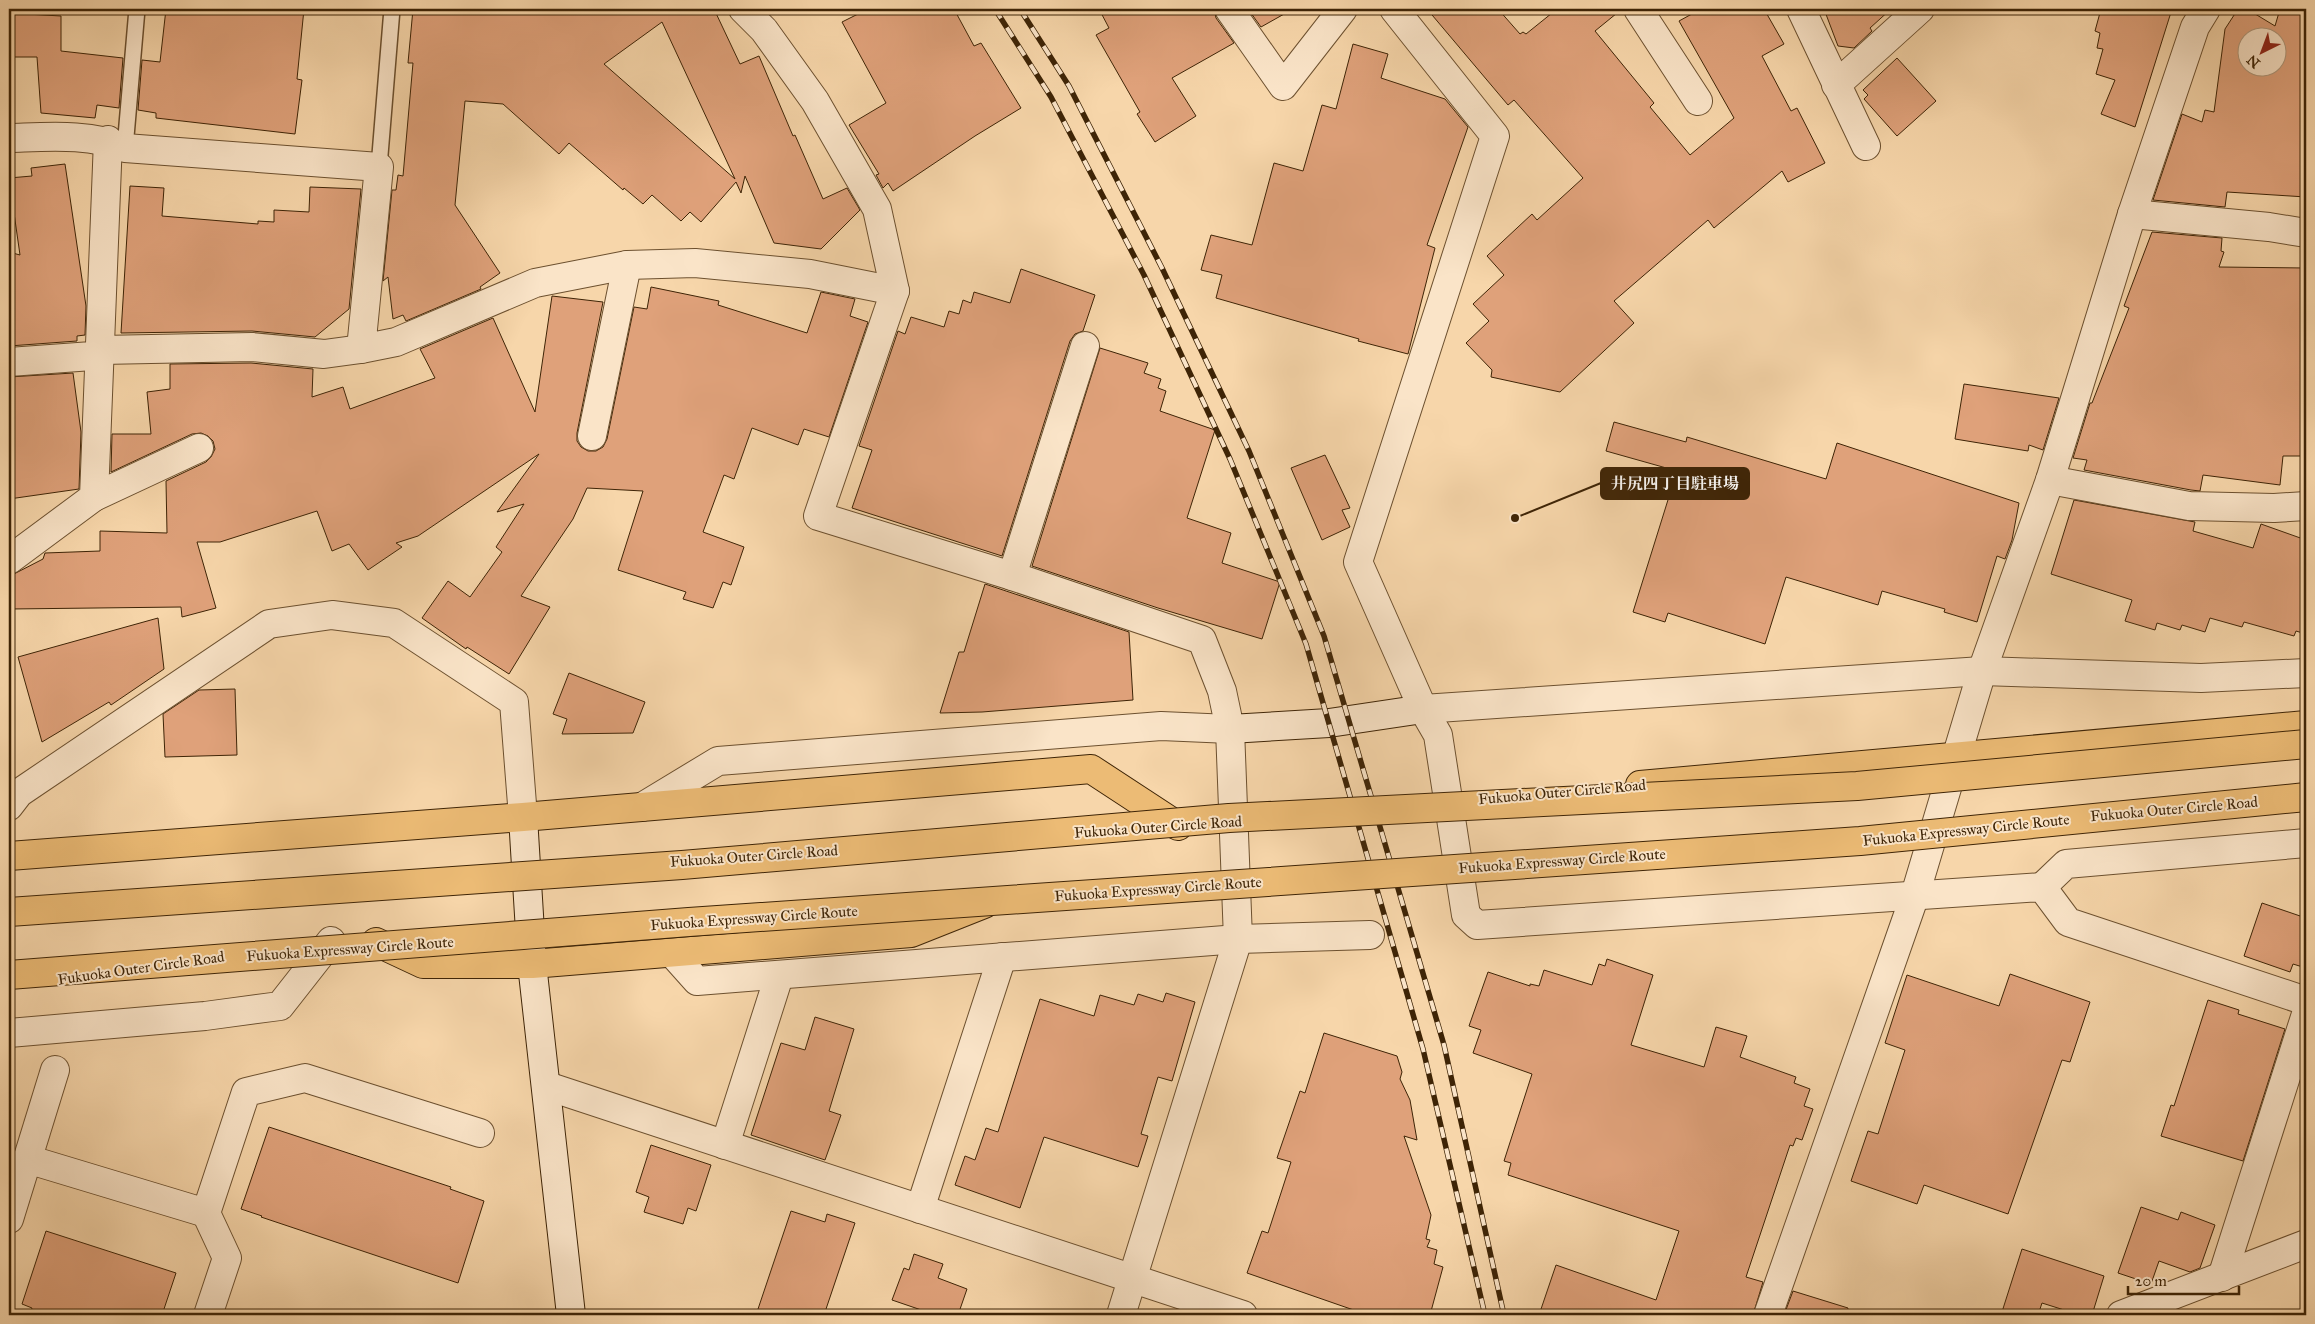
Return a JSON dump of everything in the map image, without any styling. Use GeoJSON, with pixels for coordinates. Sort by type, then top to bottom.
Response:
{"type":"FeatureCollection","features":[{"type":"Feature","properties":{"kind":"highway","name":"Fukuoka Outer Circle Road"},"geometry":{"type":"LineString","coordinates":[[9,911],[1178,826],[2306,725]]}},
{"type":"Feature","properties":{"kind":"highway"},"geometry":{"type":"LineString","coordinates":[[9,911],[682,865],[1230,818],[1857,786],[2306,744]]}},
{"type":"Feature","properties":{"kind":"highway"},"geometry":{"type":"LineString","coordinates":[[9,856],[642,807],[1091,769],[1178,826]]}},
{"type":"Feature","properties":{"kind":"highway","name":"Fukuoka Outer Circle Road"},"geometry":{"type":"LineString","coordinates":[[9,985],[364,937],[986,903],[2306,798]]}},
{"type":"Feature","properties":{"kind":"highway","name":"Fukuoka Expressway Circle Route"},"geometry":{"type":"LineString","coordinates":[[9,975],[699,922],[1860,840],[2306,798]]}},
{"type":"Feature","properties":{"kind":"highway"},"geometry":{"type":"LineString","coordinates":[[364,937],[423,964],[532,964],[911,933],[986,903]]}},
{"type":"Feature","properties":{"kind":"street"},"geometry":{"type":"LineString","coordinates":[[742,9],[764,30],[814,101],[877,209],[895,291],[818,516],[1012,576],[1202,640],[1222,690],[1230,729],[1238,939],[1121,1315]]}},
{"type":"Feature","properties":{"kind":"street"},"geometry":{"type":"LineString","coordinates":[[1229,9],[1283,86],[1343,9]]}},
{"type":"Feature","properties":{"kind":"street"},"geometry":{"type":"LineString","coordinates":[[1394,9],[1495,136],[1358,562],[1423,710],[1438,735],[1466,915],[1477,925],[2042,887],[2066,864],[2306,843]]}},
{"type":"Feature","properties":{"kind":"street"},"geometry":{"type":"LineString","coordinates":[[1638,9],[1698,101]]}},
{"type":"Feature","properties":{"kind":"street"},"geometry":{"type":"LineString","coordinates":[[1801,9],[1866,146]]}},
{"type":"Feature","properties":{"kind":"street"},"geometry":{"type":"LineString","coordinates":[[1836,85],[1920,9]]}},
{"type":"Feature","properties":{"kind":"street"},"geometry":{"type":"LineString","coordinates":[[1768,1315],[1914,895],[1982,670],[2050,480],[2132,214],[2195,27],[2206,9]]}},
{"type":"Feature","properties":{"kind":"street"},"geometry":{"type":"LineString","coordinates":[[9,138],[54,137],[380,167],[361,349]]}},
{"type":"Feature","properties":{"kind":"street"},"geometry":{"type":"LineString","coordinates":[[94,497],[101,350],[116,144]]}},
{"type":"Feature","properties":{"kind":"street"},"geometry":{"type":"LineString","coordinates":[[2132,214],[2269,227],[2306,233]]}},
{"type":"Feature","properties":{"kind":"street"},"geometry":{"type":"LineString","coordinates":[[9,362],[92,356],[101,350],[252,346],[324,354],[361,349],[396,342],[535,283],[627,265],[694,263],[810,274],[895,291]]}},
{"type":"Feature","properties":{"kind":"street"},"geometry":{"type":"LineString","coordinates":[[592,436],[627,265]]}},
{"type":"Feature","properties":{"kind":"street"},"geometry":{"type":"LineString","coordinates":[[1012,576],[1085,346]]}},
{"type":"Feature","properties":{"kind":"street"},"geometry":{"type":"LineString","coordinates":[[9,560],[94,497],[199,448]]}},
{"type":"Feature","properties":{"kind":"street"},"geometry":{"type":"LineString","coordinates":[[2050,480],[2189,506],[2274,508],[2306,506]]}},
{"type":"Feature","properties":{"kind":"street"},"geometry":{"type":"LineString","coordinates":[[9,806],[19,793],[269,624],[332,615],[394,623],[514,702],[532,964],[571,1315]]}},
{"type":"Feature","properties":{"kind":"street"},"geometry":{"type":"LineString","coordinates":[[642,807],[718,761],[1162,726],[1230,729],[1329,723],[1423,710],[1982,670],[2201,678],[2306,673]]}},
{"type":"Feature","properties":{"kind":"street"},"geometry":{"type":"LineString","coordinates":[[2042,887],[2068,922],[2306,1001]]}},
{"type":"Feature","properties":{"kind":"street"},"geometry":{"type":"LineString","coordinates":[[672,952],[697,981],[1238,939],[1370,935]]}},
{"type":"Feature","properties":{"kind":"street"},"geometry":{"type":"LineString","coordinates":[[9,1033],[205,1016],[280,1006],[331,941]]}},
{"type":"Feature","properties":{"kind":"street"},"geometry":{"type":"LineString","coordinates":[[920,1210],[1002,957]]}},
{"type":"Feature","properties":{"kind":"street"},"geometry":{"type":"LineString","coordinates":[[725,1146],[779,976]]}},
{"type":"Feature","properties":{"kind":"street"},"geometry":{"type":"LineString","coordinates":[[2222,1277],[2306,1014]]}},
{"type":"Feature","properties":{"kind":"street"},"geometry":{"type":"LineString","coordinates":[[9,1219],[55,1070]]}},
{"type":"Feature","properties":{"kind":"street"},"geometry":{"type":"LineString","coordinates":[[208,1315],[227,1258],[206,1213],[246,1092],[305,1078],[480,1133]]}},
{"type":"Feature","properties":{"kind":"street"},"geometry":{"type":"LineString","coordinates":[[547,1086],[1243,1315]]}},
{"type":"Feature","properties":{"kind":"street"},"geometry":{"type":"LineString","coordinates":[[27,1159],[206,1213]]}},
{"type":"Feature","properties":{"kind":"street"},"geometry":{"type":"LineString","coordinates":[[2120,1315],[2306,1244]]}},
{"type":"Feature","properties":{"kind":"lane"},"geometry":{"type":"LineString","coordinates":[[116,144],[137,9]]}},
{"type":"Feature","properties":{"kind":"lane"},"geometry":{"type":"LineString","coordinates":[[380,167],[392,9]]}},
{"type":"Feature","properties":{"kind":"building"},"geometry":{"type":"Polygon","coordinates":[[[166,9],[304,9],[297,79],[302,80],[295,134],[156,118],[156,113],[138,110],[142,60],[160,62],[166,9]]]}},
{"type":"Feature","properties":{"kind":"building"},"geometry":{"type":"Polygon","coordinates":[[[413,9],[714,9],[740,64],[759,56],[793,136],[795,135],[823,199],[847,188],[860,210],[821,249],[774,243],[745,176],[741,193],[736,182],[701,222],[690,212],[681,221],[652,195],[643,204],[624,188],[623,190],[569,143],[559,154],[503,104],[465,101],[455,205],[500,273],[480,287],[481,289],[406,321],[403,315],[393,319],[388,277],[383,281],[392,190],[396,190],[398,175],[403,176],[413,63],[408,63],[413,9]],[[662,22],[604,64],[735,179],[662,22]]]}},
{"type":"Feature","properties":{"kind":"building"},"geometry":{"type":"Polygon","coordinates":[[[868,9],[954,9],[974,46],[981,43],[1021,108],[975,136],[893,191],[888,183],[883,188],[876,175],[879,174],[849,125],[886,103],[842,22],[868,9]]]}},
{"type":"Feature","properties":{"kind":"building"},"geometry":{"type":"Polygon","coordinates":[[[1099,9],[1214,9],[1216,18],[1234,43],[1172,78],[1196,116],[1155,142],[1137,114],[1140,112],[1096,35],[1109,28],[1099,9]]]}},
{"type":"Feature","properties":{"kind":"building"},"geometry":{"type":"Polygon","coordinates":[[[1248,9],[1293,9],[1261,27],[1248,9]]]}},
{"type":"Feature","properties":{"kind":"building"},"geometry":{"type":"Polygon","coordinates":[[[1427,9],[1498,9],[1520,34],[1523,32],[1526,34],[1557,9],[1622,9],[1595,31],[1654,103],[1650,107],[1690,155],[1734,118],[1679,21],[1701,9],[1764,9],[1784,44],[1762,56],[1791,111],[1797,108],[1825,163],[1788,182],[1782,171],[1714,228],[1708,220],[1614,301],[1634,323],[1560,392],[1491,377],[1492,370],[1466,343],[1489,321],[1473,304],[1504,275],[1487,256],[1532,214],[1537,220],[1583,178],[1514,100],[1508,105],[1427,9]]]}},
{"type":"Feature","properties":{"kind":"building"},"geometry":{"type":"Polygon","coordinates":[[[1824,9],[1891,9],[1870,28],[1872,31],[1854,48],[1838,46],[1824,9]]]}},
{"type":"Feature","properties":{"kind":"building"},"geometry":{"type":"Polygon","coordinates":[[[2101,9],[2172,9],[2135,127],[2101,114],[2115,80],[2096,74],[2103,49],[2097,48],[2100,33],[2095,31],[2101,9]]]}},
{"type":"Feature","properties":{"kind":"building"},"geometry":{"type":"Polygon","coordinates":[[[2238,9],[2247,9],[2275,26],[2280,9],[2306,9],[2306,197],[2227,192],[2225,207],[2153,200],[2182,114],[2202,122],[2205,110],[2214,112],[2225,29],[2238,9]]]}},
{"type":"Feature","properties":{"kind":"building"},"geometry":{"type":"Polygon","coordinates":[[[9,13],[61,16],[61,51],[123,58],[119,108],[97,105],[95,118],[41,113],[37,57],[9,57],[9,13]]]}},
{"type":"Feature","properties":{"kind":"building"},"geometry":{"type":"Polygon","coordinates":[[[1353,44],[1388,54],[1381,78],[1445,99],[1468,127],[1427,245],[1435,248],[1408,354],[1358,341],[1359,339],[1216,298],[1222,275],[1201,270],[1211,235],[1252,245],[1274,163],[1303,171],[1322,105],[1336,109],[1353,44]]]}},
{"type":"Feature","properties":{"kind":"building"},"geometry":{"type":"Polygon","coordinates":[[[1897,58],[1936,101],[1897,136],[1864,99],[1868,95],[1863,90],[1897,58]]]}},
{"type":"Feature","properties":{"kind":"building"},"geometry":{"type":"Polygon","coordinates":[[[65,164],[86,306],[85,335],[77,336],[77,341],[9,346],[9,252],[20,255],[9,178],[32,176],[31,168],[65,164]]]}},
{"type":"Feature","properties":{"kind":"building"},"geometry":{"type":"Polygon","coordinates":[[[130,186],[164,188],[162,216],[258,224],[258,221],[274,222],[274,210],[309,212],[310,187],[361,189],[349,309],[315,337],[252,331],[121,333],[130,186]]]}},
{"type":"Feature","properties":{"kind":"building"},"geometry":{"type":"Polygon","coordinates":[[[2152,232],[2222,238],[2221,251],[2224,252],[2219,267],[2306,268],[2306,456],[2283,456],[2280,485],[2203,475],[2200,491],[2191,490],[2084,470],[2087,460],[2073,458],[2090,403],[2092,403],[2129,308],[2124,306],[2152,232]]]}},
{"type":"Feature","properties":{"kind":"building"},"geometry":{"type":"Polygon","coordinates":[[[1021,269],[1095,295],[1083,331],[1075,334],[1070,341],[1002,556],[852,508],[872,450],[859,446],[898,331],[905,334],[911,317],[944,327],[949,311],[959,314],[963,300],[971,303],[974,292],[1010,303],[1021,269]]]}},
{"type":"Feature","properties":{"kind":"building"},"geometry":{"type":"Polygon","coordinates":[[[651,287],[719,301],[718,305],[807,333],[821,292],[855,299],[850,316],[868,322],[829,437],[804,429],[798,445],[752,428],[734,479],[724,475],[703,532],[744,547],[731,585],[723,582],[713,608],[683,599],[686,592],[618,570],[643,491],[587,488],[573,519],[521,596],[550,607],[509,674],[467,647],[466,649],[422,618],[448,581],[470,597],[502,552],[496,547],[524,504],[497,512],[539,454],[418,536],[396,543],[402,547],[368,570],[349,544],[332,551],[317,511],[220,542],[197,542],[216,608],[182,617],[181,607],[10,609],[10,576],[43,559],[45,553],[100,551],[100,531],[167,533],[166,481],[206,462],[215,449],[213,441],[201,433],[192,434],[111,472],[112,434],[151,434],[147,392],[170,389],[170,364],[251,363],[313,369],[312,397],[343,387],[350,409],[435,378],[420,349],[493,318],[535,412],[552,296],[603,302],[577,433],[577,441],[581,447],[588,451],[596,451],[603,447],[607,439],[634,307],[647,309],[651,287]]]}},
{"type":"Feature","properties":{"kind":"building"},"geometry":{"type":"Polygon","coordinates":[[[1100,348],[1148,363],[1144,373],[1161,379],[1158,388],[1166,391],[1160,411],[1215,430],[1187,518],[1231,533],[1222,563],[1280,582],[1262,639],[1158,608],[1032,566],[1100,348]]]}},
{"type":"Feature","properties":{"kind":"building"},"geometry":{"type":"Polygon","coordinates":[[[73,373],[81,432],[79,489],[9,499],[9,377],[73,373]]]}},
{"type":"Feature","properties":{"kind":"building"},"geometry":{"type":"Polygon","coordinates":[[[1964,384],[2059,398],[2043,450],[2029,445],[2028,451],[1955,439],[1964,384]]]}},
{"type":"Feature","properties":{"kind":"building"},"geometry":{"type":"Polygon","coordinates":[[[1614,422],[1686,442],[1687,437],[1826,479],[1837,443],[2019,503],[2012,540],[2005,559],[1997,556],[1977,622],[1944,612],[1945,609],[1882,591],[1878,605],[1786,577],[1765,644],[1668,613],[1665,622],[1633,612],[1677,471],[1606,451],[1614,422]]]}},
{"type":"Feature","properties":{"kind":"building"},"geometry":{"type":"Polygon","coordinates":[[[1325,455],[1350,508],[1342,510],[1350,527],[1322,540],[1291,468],[1325,455]]]}},
{"type":"Feature","properties":{"kind":"building"},"geometry":{"type":"Polygon","coordinates":[[[2074,500],[2195,522],[2193,531],[2253,548],[2261,524],[2306,540],[2306,634],[2296,631],[2294,636],[2244,622],[2242,627],[2210,618],[2205,632],[2182,625],[2180,630],[2157,623],[2155,630],[2125,621],[2132,600],[2051,574],[2074,500]]]}},
{"type":"Feature","properties":{"kind":"building"},"geometry":{"type":"Polygon","coordinates":[[[985,584],[1129,632],[1133,700],[982,712],[940,713],[959,652],[964,652],[985,584]]]}},
{"type":"Feature","properties":{"kind":"building"},"geometry":{"type":"Polygon","coordinates":[[[158,618],[164,669],[111,705],[109,702],[42,742],[18,657],[158,618]]]}},
{"type":"Feature","properties":{"kind":"building"},"geometry":{"type":"Polygon","coordinates":[[[569,673],[645,702],[633,733],[562,734],[567,719],[553,714],[569,673]]]}},
{"type":"Feature","properties":{"kind":"building"},"geometry":{"type":"Polygon","coordinates":[[[235,689],[237,755],[165,757],[163,714],[199,690],[235,689]]]}},
{"type":"Feature","properties":{"kind":"building"},"geometry":{"type":"Polygon","coordinates":[[[2262,903],[2306,918],[2306,968],[2293,964],[2290,972],[2244,956],[2262,903]]]}},
{"type":"Feature","properties":{"kind":"building"},"geometry":{"type":"Polygon","coordinates":[[[1607,959],[1653,975],[1631,1045],[1704,1067],[1716,1027],[1747,1036],[1740,1057],[1796,1077],[1794,1083],[1810,1089],[1804,1106],[1813,1109],[1802,1140],[1796,1138],[1793,1146],[1790,1145],[1746,1277],[1763,1282],[1753,1315],[1539,1315],[1556,1265],[1656,1300],[1679,1231],[1508,1175],[1511,1163],[1504,1161],[1532,1074],[1473,1053],[1481,1030],[1469,1026],[1488,972],[1530,986],[1530,984],[1539,986],[1544,970],[1592,985],[1599,964],[1605,966],[1607,959]]]}},
{"type":"Feature","properties":{"kind":"building"},"geometry":{"type":"Polygon","coordinates":[[[2010,974],[2090,1002],[2070,1062],[2062,1060],[2008,1214],[1924,1185],[1917,1204],[1851,1181],[1868,1131],[1878,1134],[1905,1050],[1885,1043],[1907,975],[1999,1006],[2010,974]]]}},
{"type":"Feature","properties":{"kind":"building"},"geometry":{"type":"Polygon","coordinates":[[[1166,993],[1195,1002],[1172,1081],[1158,1077],[1141,1134],[1148,1136],[1138,1167],[1044,1137],[1020,1208],[955,1185],[965,1156],[975,1160],[986,1128],[998,1132],[1040,999],[1094,1016],[1100,995],[1134,1005],[1138,994],[1163,1002],[1166,993]]]}},
{"type":"Feature","properties":{"kind":"building"},"geometry":{"type":"Polygon","coordinates":[[[2208,1000],[2239,1010],[2238,1014],[2285,1029],[2243,1161],[2161,1136],[2171,1105],[2174,1106],[2208,1000]]]}},
{"type":"Feature","properties":{"kind":"building"},"geometry":{"type":"Polygon","coordinates":[[[815,1017],[854,1029],[829,1111],[841,1115],[825,1160],[751,1135],[781,1043],[805,1050],[815,1017]]]}},
{"type":"Feature","properties":{"kind":"building"},"geometry":{"type":"Polygon","coordinates":[[[1324,1033],[1397,1056],[1402,1072],[1400,1079],[1410,1100],[1417,1140],[1404,1136],[1431,1215],[1426,1239],[1430,1240],[1427,1247],[1437,1250],[1434,1264],[1443,1267],[1430,1315],[1368,1315],[1247,1273],[1262,1231],[1268,1233],[1291,1162],[1277,1158],[1300,1091],[1305,1093],[1324,1033]]]}},
{"type":"Feature","properties":{"kind":"building"},"geometry":{"type":"Polygon","coordinates":[[[269,1127],[451,1187],[450,1189],[484,1201],[458,1283],[241,1209],[269,1127]]]}},
{"type":"Feature","properties":{"kind":"building"},"geometry":{"type":"Polygon","coordinates":[[[651,1145],[711,1165],[696,1211],[688,1208],[683,1224],[644,1212],[649,1197],[636,1192],[651,1145]]]}},
{"type":"Feature","properties":{"kind":"building"},"geometry":{"type":"Polygon","coordinates":[[[2141,1207],[2178,1220],[2181,1212],[2215,1225],[2200,1268],[2190,1272],[2159,1261],[2151,1284],[2118,1273],[2141,1207]]]}},
{"type":"Feature","properties":{"kind":"building"},"geometry":{"type":"Polygon","coordinates":[[[791,1211],[825,1222],[827,1214],[855,1223],[824,1315],[756,1315],[791,1211]]]}},
{"type":"Feature","properties":{"kind":"building"},"geometry":{"type":"Polygon","coordinates":[[[46,1231],[176,1273],[162,1315],[30,1315],[32,1308],[22,1304],[46,1231]]]}},
{"type":"Feature","properties":{"kind":"building"},"geometry":{"type":"Polygon","coordinates":[[[2022,1249],[2104,1276],[2092,1315],[2080,1315],[2042,1303],[2038,1315],[2001,1315],[2022,1249]]]}},
{"type":"Feature","properties":{"kind":"building"},"geometry":{"type":"Polygon","coordinates":[[[914,1254],[943,1264],[938,1278],[967,1289],[958,1315],[936,1315],[892,1300],[904,1268],[909,1270],[914,1254]]]}},
{"type":"Feature","properties":{"kind":"building"},"geometry":{"type":"Polygon","coordinates":[[[1793,1291],[1848,1308],[1847,1315],[1784,1315],[1793,1291]]]}},
{"type":"Feature","properties":{"kind":"railway"},"geometry":{"type":"LineString","coordinates":[[995,9],[1051,97],[1144,275],[1230,459],[1306,644],[1423,1049],[1485,1315]]}},
{"type":"Feature","properties":{"kind":"railway"},"geometry":{"type":"LineString","coordinates":[[1020,9],[1069,86],[1162,268],[1249,451],[1324,636],[1444,1045],[1504,1315]]}},
{"type":"Feature","properties":{"kind":"place","name":"井尻四丁目駐車場"},"geometry":{"type":"Point","coordinates":[1515,518]}}]}
